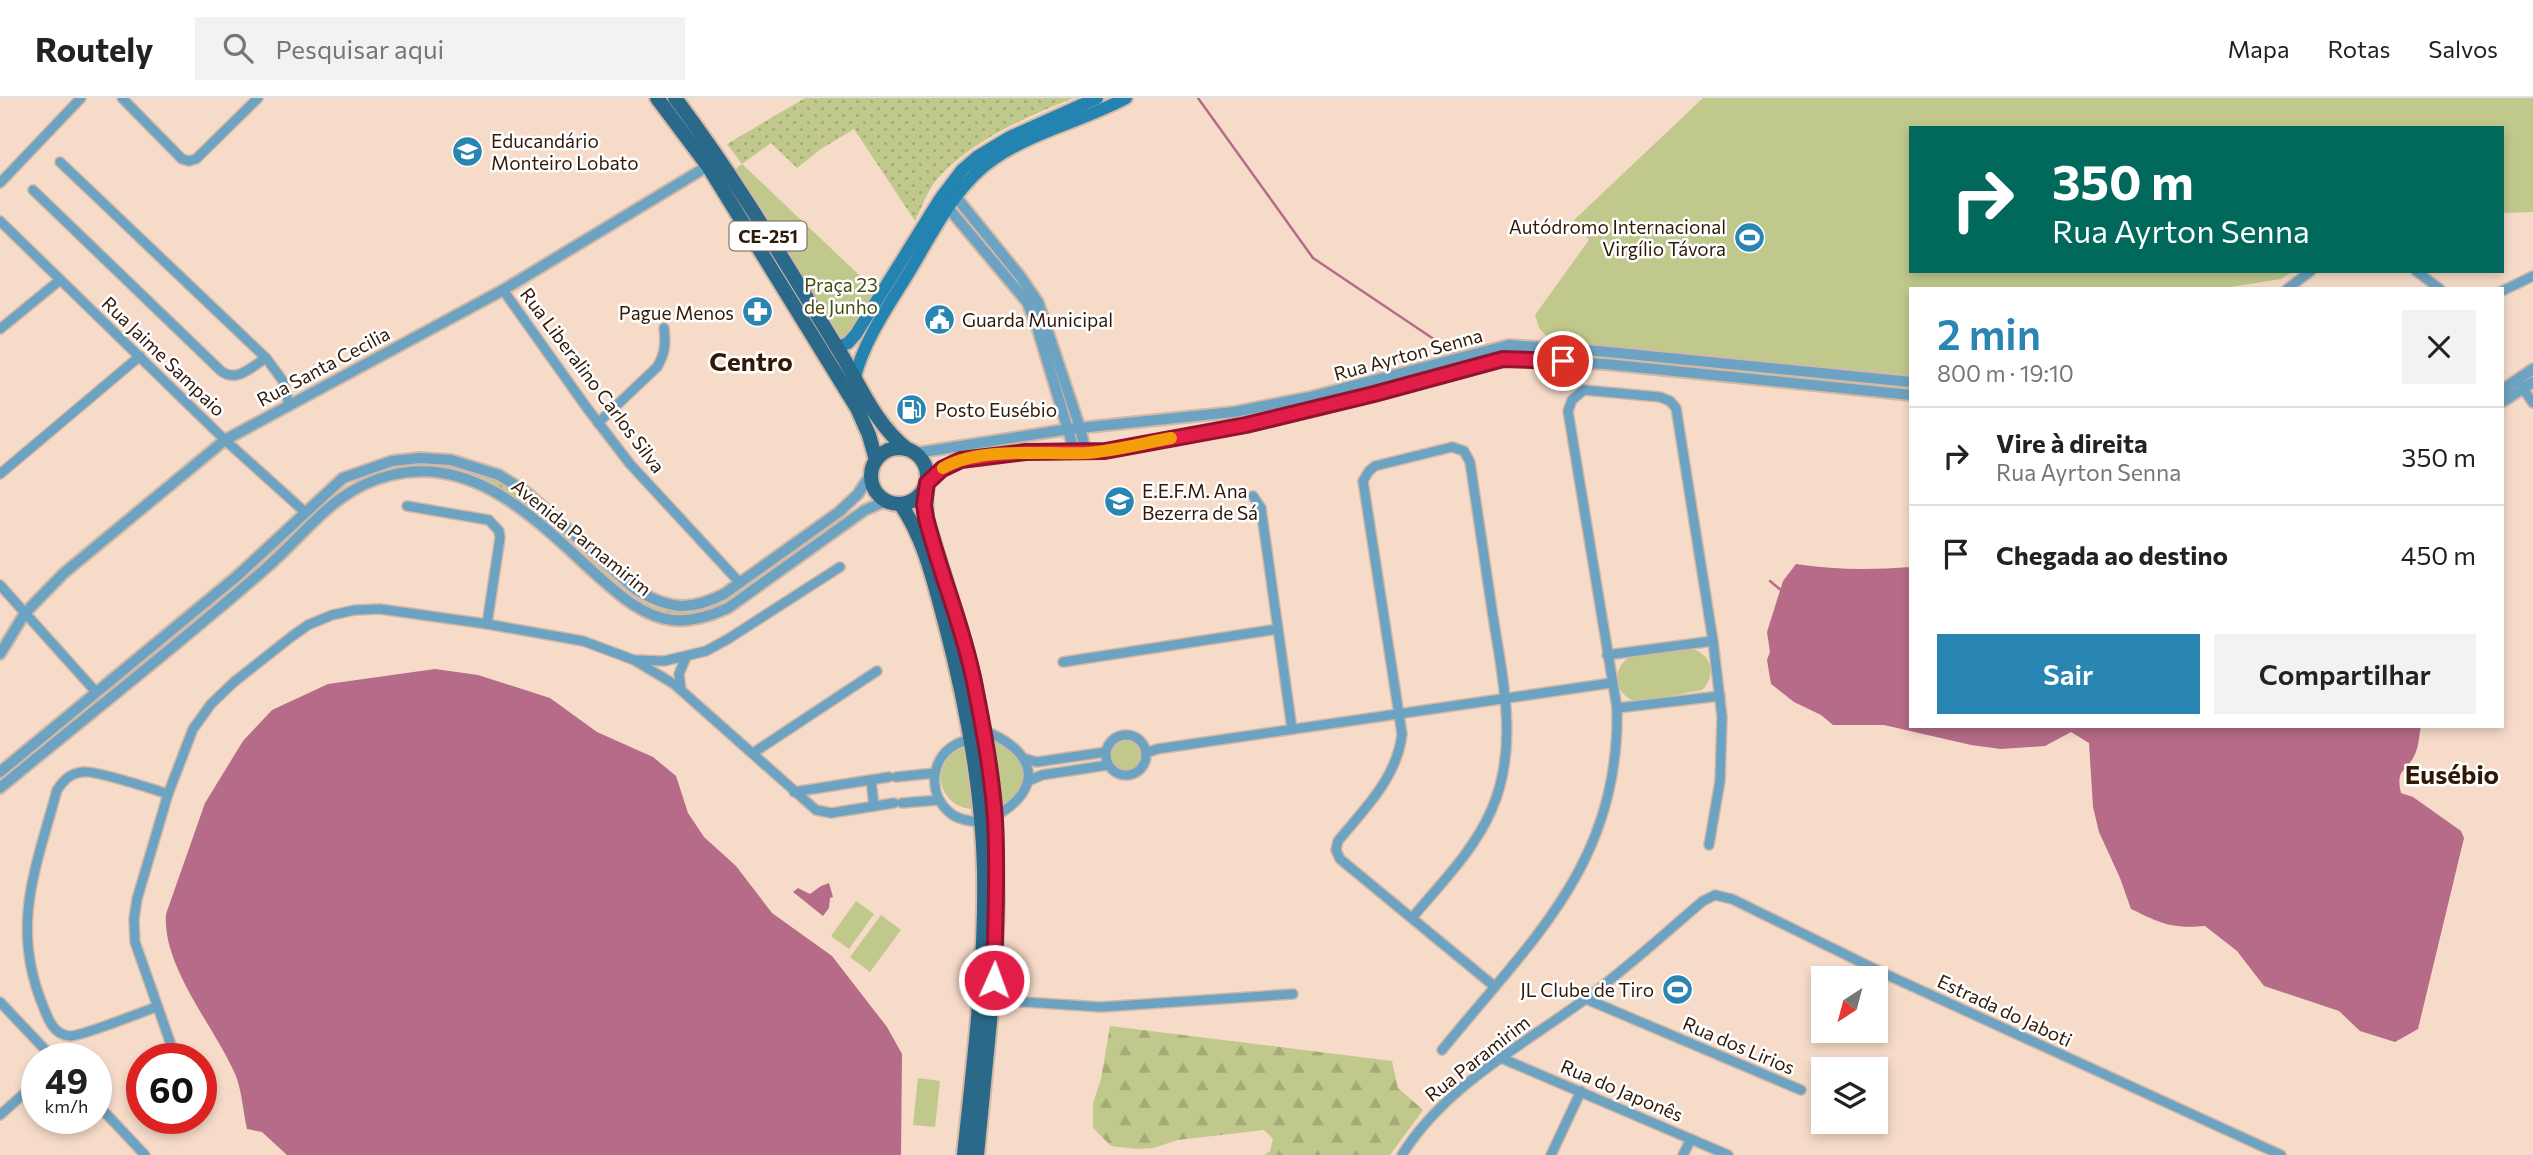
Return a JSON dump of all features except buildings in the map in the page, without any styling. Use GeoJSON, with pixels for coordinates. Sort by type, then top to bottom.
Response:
{"type":"FeatureCollection","features":[{"type":"Feature","properties":{"kind":"main road","name":"CE-251"},"geometry":{"type":"LineString","coordinates":[[657,98],[708,166],[857,408],[876,460]]}},
{"type":"Feature","properties":{"kind":"main road","name":"CE-251"},"geometry":{"type":"LineString","coordinates":[[675,98],[721,162],[838,347],[884,428],[926,466],[926,485]]}},
{"type":"Feature","properties":{"kind":"main road"},"geometry":{"type":"LineString","coordinates":[[855,377],[864,349],[962,170],[991,148],[1097,98]]}},
{"type":"Feature","properties":{"kind":"main road"},"geometry":{"type":"LineString","coordinates":[[838,347],[848,343],[856,334],[948,198],[983,167],[1013,147],[1126,98]]}},
{"type":"Feature","properties":{"kind":"main road"},"geometry":{"type":"LineString","coordinates":[[911,451],[890,450],[876,460],[871,474],[875,490],[886,501],[901,505],[916,500],[926,485]]}},
{"type":"Feature","properties":{"kind":"main road"},"geometry":{"type":"LineString","coordinates":[[926,485],[926,518],[974,681],[976,735],[997,902],[992,1000],[977,1155]]}},
{"type":"Feature","properties":{"kind":"main road"},"geometry":{"type":"LineString","coordinates":[[901,505],[916,529],[931,573],[976,735]]}},
{"type":"Feature","properties":{"kind":"main road"},"geometry":{"type":"LineString","coordinates":[[964,1155],[983,948],[984,868],[988,820]]}},
{"type":"Feature","properties":{"kind":"street"},"geometry":{"type":"LineString","coordinates":[[0,183],[81,98]]}},
{"type":"Feature","properties":{"kind":"street"},"geometry":{"type":"LineString","coordinates":[[122,98],[182,159],[189,161],[196,159],[258,98]]}},
{"type":"Feature","properties":{"kind":"street"},"geometry":{"type":"LineString","coordinates":[[60,162],[266,358],[283,381],[289,405]]}},
{"type":"Feature","properties":{"kind":"street","name":"Rua Santa Cecilia"},"geometry":{"type":"LineString","coordinates":[[0,654],[25,613],[64,573],[225,440],[503,290],[708,166]]}},
{"type":"Feature","properties":{"kind":"street"},"geometry":{"type":"LineString","coordinates":[[33,190],[227,376],[237,376],[266,358]]}},
{"type":"Feature","properties":{"kind":"street"},"geometry":{"type":"LineString","coordinates":[[948,198],[1027,302],[1075,429],[1080,453]]}},
{"type":"Feature","properties":{"kind":"street","name":"Rua Jaime Sampaio"},"geometry":{"type":"LineString","coordinates":[[0,221],[225,440],[306,513]]}},
{"type":"Feature","properties":{"kind":"street"},"geometry":{"type":"LineString","coordinates":[[2290,287],[2308,273]]}},
{"type":"Feature","properties":{"kind":"street"},"geometry":{"type":"LineString","coordinates":[[2419,273],[2437,287]]}},
{"type":"Feature","properties":{"kind":"street"},"geometry":{"type":"LineString","coordinates":[[2504,290],[2533,276]]}},
{"type":"Feature","properties":{"kind":"street"},"geometry":{"type":"LineString","coordinates":[[0,329],[60,280]]}},
{"type":"Feature","properties":{"kind":"street","name":"Rua Liberalino Carlos Silva"},"geometry":{"type":"LineString","coordinates":[[503,290],[598,423],[674,514],[740,583]]}},
{"type":"Feature","properties":{"kind":"street"},"geometry":{"type":"LineString","coordinates":[[598,423],[657,368],[666,343],[664,328]]}},
{"type":"Feature","properties":{"kind":"street"},"geometry":{"type":"LineString","coordinates":[[1509,345],[1509,351],[1514,358]]}},
{"type":"Feature","properties":{"kind":"street"},"geometry":{"type":"LineString","coordinates":[[1490,362],[1509,345]]}},
{"type":"Feature","properties":{"kind":"street","name":"Rua Ayrton Senna"},"geometry":{"type":"LineString","coordinates":[[911,451],[1075,429],[1234,412],[1310,397],[1509,345],[1598,351],[1909,382]]}},
{"type":"Feature","properties":{"kind":"street"},"geometry":{"type":"LineString","coordinates":[[0,474],[140,356]]}},
{"type":"Feature","properties":{"kind":"street","name":"Rua Ayrton Senna"},"geometry":{"type":"LineString","coordinates":[[926,485],[942,469],[961,460],[1026,452],[1080,453],[1246,425],[1514,358],[1765,379],[1909,395]]}},
{"type":"Feature","properties":{"kind":"street"},"geometry":{"type":"LineString","coordinates":[[2504,400],[2525,384],[2533,369]]}},
{"type":"Feature","properties":{"kind":"street"},"geometry":{"type":"LineString","coordinates":[[2504,389],[2525,384]]}},
{"type":"Feature","properties":{"kind":"street"},"geometry":{"type":"LineString","coordinates":[[2525,384],[2533,403]]}},
{"type":"Feature","properties":{"kind":"street"},"geometry":{"type":"LineString","coordinates":[[1442,1050],[1564,900],[1592,847],[1612,780],[1616,749],[1616,708],[1568,411],[1572,400],[1584,390],[1660,397],[1670,401],[1676,408],[1720,696],[1722,760],[1709,845]]}},
{"type":"Feature","properties":{"kind":"street"},"geometry":{"type":"LineString","coordinates":[[1412,918],[1467,852],[1492,808],[1505,761],[1505,699],[1470,461],[1461,449],[1448,447],[1375,466],[1363,481],[1402,734],[1394,766],[1384,785],[1338,841],[1336,850],[1340,859],[1494,986]]}},
{"type":"Feature","properties":{"kind":"street","name":"Avenida Parnamirim"},"geometry":{"type":"LineString","coordinates":[[0,772],[236,577],[343,478],[369,468],[392,461],[420,458],[452,460],[499,475],[526,492],[635,589],[654,601],[670,606],[690,607],[708,603],[740,583],[848,505],[871,474]]}},
{"type":"Feature","properties":{"kind":"street","name":"Avenida Parnamirim"},"geometry":{"type":"LineString","coordinates":[[0,788],[266,568],[340,496],[362,484],[393,474],[424,471],[469,479],[509,499],[612,589],[637,607],[669,620],[704,617],[728,608],[865,510],[886,501]]}},
{"type":"Feature","properties":{"kind":"street"},"geometry":{"type":"LineString","coordinates":[[1253,496],[1261,508],[1292,729]]}},
{"type":"Feature","properties":{"kind":"street"},"geometry":{"type":"LineString","coordinates":[[407,506],[489,520],[495,524],[500,538],[487,624]]}},
{"type":"Feature","properties":{"kind":"street"},"geometry":{"type":"LineString","coordinates":[[795,543],[803,553]]}},
{"type":"Feature","properties":{"kind":"street"},"geometry":{"type":"LineString","coordinates":[[575,555],[584,544]]}},
{"type":"Feature","properties":{"kind":"street"},"geometry":{"type":"LineString","coordinates":[[634,660],[664,661],[686,657],[716,646],[840,567]]}},
{"type":"Feature","properties":{"kind":"street"},"geometry":{"type":"LineString","coordinates":[[0,585],[96,692]]}},
{"type":"Feature","properties":{"kind":"street"},"geometry":{"type":"LineString","coordinates":[[170,1043],[135,942],[134,919],[137,899],[168,794],[193,729],[211,704],[234,682],[308,625],[332,615],[355,610],[380,609],[583,641],[634,660],[682,691],[794,792],[823,813],[939,800]]}},
{"type":"Feature","properties":{"kind":"street"},"geometry":{"type":"LineString","coordinates":[[1063,662],[1278,629]]}},
{"type":"Feature","properties":{"kind":"street"},"geometry":{"type":"LineString","coordinates":[[1607,655],[1713,641]]}},
{"type":"Feature","properties":{"kind":"street"},"geometry":{"type":"LineString","coordinates":[[682,691],[679,674],[686,657]]}},
{"type":"Feature","properties":{"kind":"street"},"geometry":{"type":"LineString","coordinates":[[753,753],[877,671]]}},
{"type":"Feature","properties":{"kind":"street"},"geometry":{"type":"LineString","coordinates":[[1146,753],[1157,749],[1611,683]]}},
{"type":"Feature","properties":{"kind":"street"},"geometry":{"type":"LineString","coordinates":[[1616,708],[1720,696]]}},
{"type":"Feature","properties":{"kind":"street"},"geometry":{"type":"LineString","coordinates":[[1028,781],[1026,759],[1018,749],[976,735],[954,745],[942,757],[935,773],[939,800],[950,813],[965,821],[988,820],[1012,805],[1028,781],[1038,776],[1108,765]]}},
{"type":"Feature","properties":{"kind":"street"},"geometry":{"type":"LineString","coordinates":[[1124,735],[1136,738],[1146,753],[1143,767],[1132,774],[1118,774],[1108,765],[1106,752],[1112,740],[1124,735]]}},
{"type":"Feature","properties":{"kind":"street"},"geometry":{"type":"LineString","coordinates":[[1026,759],[1037,762],[1106,752]]}},
{"type":"Feature","properties":{"kind":"street"},"geometry":{"type":"LineString","coordinates":[[1056,759],[1058,772]]}},
{"type":"Feature","properties":{"kind":"street"},"geometry":{"type":"LineString","coordinates":[[157,1007],[72,1036],[56,1030],[50,1023],[40,998],[28,950],[28,896],[57,790],[62,781],[71,775],[87,772],[168,794]]}},
{"type":"Feature","properties":{"kind":"street"},"geometry":{"type":"LineString","coordinates":[[794,792],[935,773]]}},
{"type":"Feature","properties":{"kind":"street"},"geometry":{"type":"LineString","coordinates":[[872,780],[874,806]]}},
{"type":"Feature","properties":{"kind":"street"},"geometry":{"type":"LineString","coordinates":[[810,805],[810,795],[815,788]]}},
{"type":"Feature","properties":{"kind":"street","name":"Rua Paramirim"},"geometry":{"type":"LineString","coordinates":[[1402,1155],[1440,1107],[1501,1058],[1586,999],[1703,901],[1716,895]]}},
{"type":"Feature","properties":{"kind":"street","name":"Estrada do Jaboti"},"geometry":{"type":"LineString","coordinates":[[1716,895],[1732,899],[1883,973],[2281,1155]]}},
{"type":"Feature","properties":{"kind":"street"},"geometry":{"type":"LineString","coordinates":[[992,1000],[1101,1007],[1293,994]]}},
{"type":"Feature","properties":{"kind":"street","name":"Rua dos Lirios"},"geometry":{"type":"LineString","coordinates":[[1586,999],[1801,1090]]}},
{"type":"Feature","properties":{"kind":"street"},"geometry":{"type":"LineString","coordinates":[[0,1002],[39,1043]]}},
{"type":"Feature","properties":{"kind":"street","name":"Rua do Japonês"},"geometry":{"type":"LineString","coordinates":[[1501,1058],[1728,1155]]}},
{"type":"Feature","properties":{"kind":"street"},"geometry":{"type":"LineString","coordinates":[[1551,1155],[1581,1091]]}},
{"type":"Feature","properties":{"kind":"street"},"geometry":{"type":"LineString","coordinates":[[0,1115],[21,1096]]}},
{"type":"Feature","properties":{"kind":"street"},"geometry":{"type":"LineString","coordinates":[[112,1120],[145,1155]]}},
{"type":"Feature","properties":{"kind":"street"},"geometry":{"type":"LineString","coordinates":[[1683,1155],[1691,1139]]}},
{"type":"Feature","properties":{"kind":"green space"},"geometry":{"type":"Polygon","coordinates":[[[805,98],[1074,98],[1002,130],[952,164],[934,182],[915,221],[854,129],[821,149],[797,168],[771,143],[742,164],[727,144],[805,98]]]}},
{"type":"Feature","properties":{"kind":"green space","name":"Autódromo Internacional Virgílio Távora"},"geometry":{"type":"Polygon","coordinates":[[[1703,98],[2533,98],[2533,212],[2504,213],[2504,126],[1909,126],[1909,273],[2290,273],[2281,279],[2231,287],[1909,287],[1909,375],[1551,341],[1539,328],[1535,315],[1589,240],[1574,220],[1703,98]]]}},
{"type":"Feature","properties":{"kind":"green space","name":"Praça 23 de Junho"},"geometry":{"type":"Polygon","coordinates":[[[742,164],[875,290],[847,338],[836,338],[733,171],[742,164]]]}},
{"type":"Feature","properties":{"kind":"green space"},"geometry":{"type":"Polygon","coordinates":[[[405,462],[450,463],[484,473],[530,503],[571,538],[566,542],[506,491],[451,469],[409,467],[351,482],[333,495],[281,550],[236,589],[0,784],[0,777],[238,580],[338,484],[405,462]]]}},
{"type":"Feature","properties":{"kind":"green space"},"geometry":{"type":"Polygon","coordinates":[[[588,555],[625,589],[658,608],[676,609],[735,591],[737,596],[712,609],[690,615],[654,611],[620,590],[583,559],[588,555]]]}},
{"type":"Feature","properties":{"kind":"green space"},"geometry":{"type":"Polygon","coordinates":[[[1689,648],[1703,654],[1710,665],[1710,677],[1702,690],[1636,702],[1619,688],[1617,676],[1628,658],[1689,648]]]}},
{"type":"Feature","properties":{"kind":"green space"},"geometry":{"type":"Polygon","coordinates":[[[1125,740],[1136,744],[1140,755],[1136,766],[1125,770],[1114,766],[1110,755],[1114,744],[1125,740]]]}},
{"type":"Feature","properties":{"kind":"green space"},"geometry":{"type":"Polygon","coordinates":[[[996,742],[1015,753],[1023,770],[1019,789],[1012,798],[1002,804],[999,803],[993,745],[996,742]]]}},
{"type":"Feature","properties":{"kind":"green space"},"geometry":{"type":"Polygon","coordinates":[[[965,749],[973,807],[970,809],[959,806],[950,799],[941,782],[945,763],[952,754],[965,749]]]}},
{"type":"Feature","properties":{"kind":"green space"},"geometry":{"type":"Polygon","coordinates":[[[856,901],[874,914],[849,949],[831,936],[856,901]]]}},
{"type":"Feature","properties":{"kind":"green space"},"geometry":{"type":"Polygon","coordinates":[[[881,915],[901,930],[870,972],[850,957],[881,915]]]}},
{"type":"Feature","properties":{"kind":"green space"},"geometry":{"type":"Polygon","coordinates":[[[1110,1026],[1392,1061],[1398,1088],[1423,1110],[1390,1155],[1264,1155],[1270,1151],[1273,1139],[1264,1130],[1178,1140],[1153,1148],[1111,1146],[1093,1128],[1093,1103],[1101,1079],[1110,1026]]]}},
{"type":"Feature","properties":{"kind":"green space"},"geometry":{"type":"Polygon","coordinates":[[[918,1078],[940,1081],[935,1127],[913,1125],[918,1078]]]}},
{"type":"Feature","properties":{"kind":"shaded area"},"geometry":{"type":"Polygon","coordinates":[[[1796,564],[1854,569],[1909,567],[1909,728],[2421,728],[2416,751],[2401,774],[2401,793],[2413,797],[2461,831],[2464,838],[2418,1029],[2395,1042],[2360,1031],[2339,1011],[2264,986],[2237,951],[2205,926],[2183,927],[2166,924],[2131,909],[2099,832],[2093,807],[2089,743],[2071,732],[2045,746],[2001,749],[1971,745],[1884,725],[1833,725],[1821,715],[1794,702],[1771,684],[1767,660],[1770,652],[1767,632],[1783,581],[1796,564]]]}},
{"type":"Feature","properties":{"kind":"shaded area"},"geometry":{"type":"Polygon","coordinates":[[[435,669],[478,675],[550,698],[597,732],[653,757],[676,776],[688,813],[704,837],[736,866],[772,913],[832,956],[887,1027],[902,1054],[901,1155],[287,1155],[262,1132],[247,1129],[236,1076],[181,976],[167,934],[166,914],[205,803],[243,741],[272,710],[328,684],[435,669]]]}},
{"type":"Feature","properties":{"kind":"shaded area"},"geometry":{"type":"Polygon","coordinates":[[[829,883],[833,897],[830,898],[829,908],[823,916],[793,892],[798,888],[810,894],[829,883]]]}},
{"type":"Feature","properties":{"kind":"waterway"},"geometry":{"type":"LineString","coordinates":[[1198,98],[1313,258],[1456,354]]}},
{"type":"Feature","properties":{"kind":"waterway"},"geometry":{"type":"LineString","coordinates":[[1770,581],[1782,591]]}},
{"type":"Feature","properties":{"kind":"slow traffic"},"geometry":{"type":"LineString","coordinates":[[943,468],[961,460],[1026,452],[1086,453],[1171,438]]}},
{"type":"Feature","properties":{"kind":"place","name":"Educandário Monteiro Lobato"},"geometry":{"type":"Point","coordinates":[468,151]}},
{"type":"Feature","properties":{"kind":"place","name":"Autódromo Internacional Virgílio Távora"},"geometry":{"type":"Point","coordinates":[1749,237]}},
{"type":"Feature","properties":{"kind":"place","name":"Pague Menos"},"geometry":{"type":"Point","coordinates":[757,312]}},
{"type":"Feature","properties":{"kind":"place","name":"Guarda Municipal"},"geometry":{"type":"Point","coordinates":[939,319]}},
{"type":"Feature","properties":{"kind":"place","name":"Posto Eusébio"},"geometry":{"type":"Point","coordinates":[912,409]}},
{"type":"Feature","properties":{"kind":"place","name":"E.E.F.M. Ana Bezerra de Sá"},"geometry":{"type":"Point","coordinates":[1119,501]}},
{"type":"Feature","properties":{"kind":"place","name":"JL Clube de Tiro"},"geometry":{"type":"Point","coordinates":[1677,989]}},
{"type":"Feature","properties":{"kind":"district","name":"Centro"},"geometry":{"type":"Point","coordinates":[751,360]}},
{"type":"Feature","properties":{"kind":"district","name":"Eusébio"},"geometry":{"type":"Point","coordinates":[2452,773]}},
{"type":"Feature","properties":{"kind":"route"},"geometry":{"type":"LineString","coordinates":[[994,980],[997,902],[995,817],[974,681],[926,518],[924,505],[927,483],[942,469],[961,460],[1026,452],[1105,451],[1246,425],[1503,359],[1563,361]]}}]}
